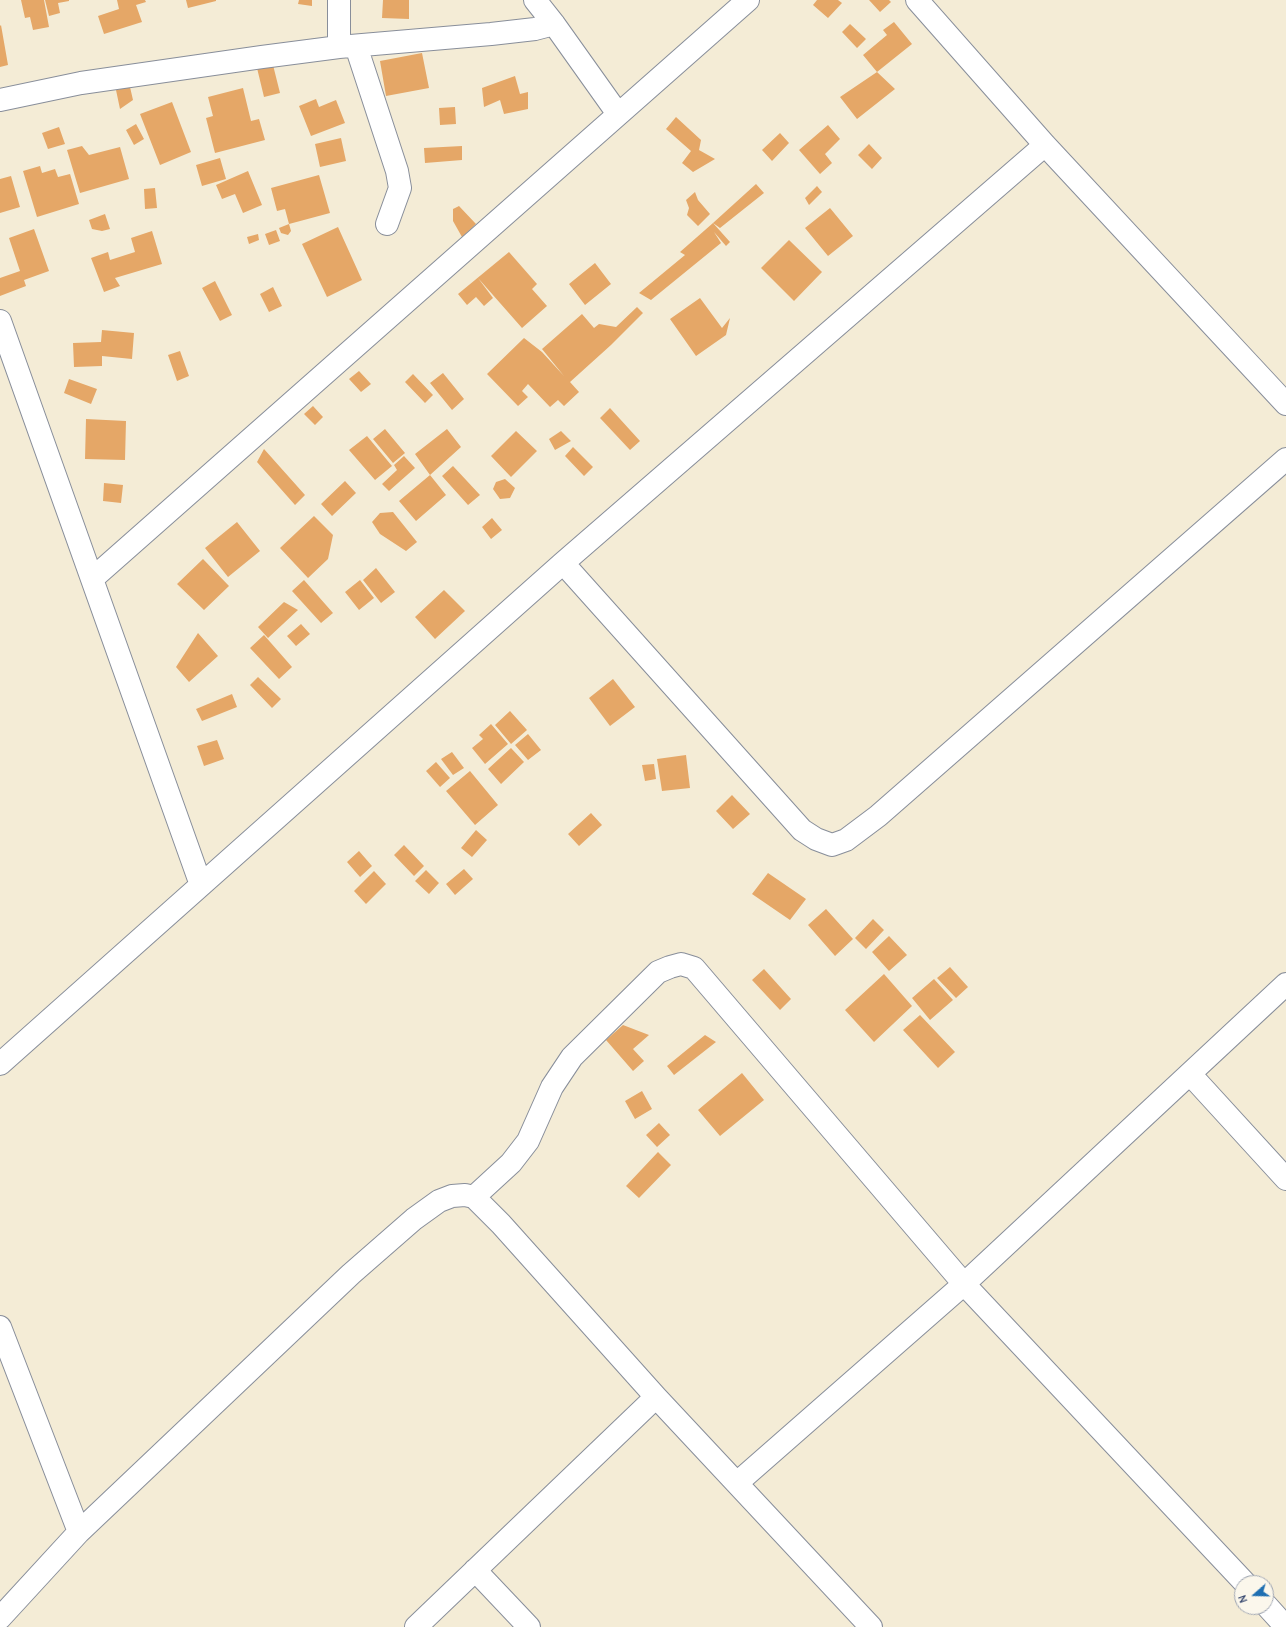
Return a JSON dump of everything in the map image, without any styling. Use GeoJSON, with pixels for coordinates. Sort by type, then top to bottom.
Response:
{"type":"FeatureCollection","features":[{"type":"Feature","properties":{"kind":"street"},"geometry":{"type":"LineString","coordinates":[[339,0],[348,46],[397,171],[400,188],[387,224]]}},
{"type":"Feature","properties":{"kind":"street"},"geometry":{"type":"LineString","coordinates":[[535,0],[554,24],[618,114]]}},
{"type":"Feature","properties":{"kind":"street"},"geometry":{"type":"LineString","coordinates":[[92,579],[748,0]]}},
{"type":"Feature","properties":{"kind":"street"},"geometry":{"type":"LineString","coordinates":[[917,0],[1045,145],[1286,404]]}},
{"type":"Feature","properties":{"kind":"street"},"geometry":{"type":"LineString","coordinates":[[0,100],[81,83],[348,46],[535,30],[554,24]]}},
{"type":"Feature","properties":{"kind":"street"},"geometry":{"type":"LineString","coordinates":[[0,1064],[563,564],[1045,145]]}},
{"type":"Feature","properties":{"kind":"street"},"geometry":{"type":"LineString","coordinates":[[0,322],[201,885]]}},
{"type":"Feature","properties":{"kind":"street"},"geometry":{"type":"LineString","coordinates":[[563,564],[802,830],[816,839],[832,845],[846,840],[878,816],[1286,459]]}},
{"type":"Feature","properties":{"kind":"street"},"geometry":{"type":"LineString","coordinates":[[474,1198],[511,1163],[528,1141],[552,1086],[572,1057],[658,972],[681,964],[694,968],[964,1284],[1237,1575]]}},
{"type":"Feature","properties":{"kind":"street"},"geometry":{"type":"LineString","coordinates":[[737,1483],[964,1284],[1286,984]]}},
{"type":"Feature","properties":{"kind":"street"},"geometry":{"type":"LineString","coordinates":[[1190,1074],[1286,1179]]}},
{"type":"Feature","properties":{"kind":"street"},"geometry":{"type":"LineString","coordinates":[[0,1618],[79,1532],[351,1274],[414,1219],[439,1201],[452,1196],[465,1195],[474,1198],[501,1224],[656,1397],[871,1627]]}},
{"type":"Feature","properties":{"kind":"street"},"geometry":{"type":"LineString","coordinates":[[0,1327],[79,1532]]}},
{"type":"Feature","properties":{"kind":"street"},"geometry":{"type":"LineString","coordinates":[[416,1627],[656,1397]]}},
{"type":"Feature","properties":{"kind":"street"},"geometry":{"type":"LineString","coordinates":[[475,1570],[530,1627]]}},
{"type":"Feature","properties":{"kind":"street"},"geometry":{"type":"LineString","coordinates":[[1274,1614],[1286,1627]]}},
{"type":"Feature","properties":{"kind":"building"},"geometry":{"type":"Polygon","coordinates":[[[21,0],[44,0],[49,27],[33,30],[30,17],[25,18],[21,0]]]}},
{"type":"Feature","properties":{"kind":"building"},"geometry":{"type":"Polygon","coordinates":[[[45,0],[69,1],[58,3],[60,13],[49,16],[45,0]]]}},
{"type":"Feature","properties":{"kind":"building"},"geometry":{"type":"Polygon","coordinates":[[[117,0],[145,0],[146,2],[136,5],[142,22],[104,34],[98,16],[119,9],[117,0]]]}},
{"type":"Feature","properties":{"kind":"building"},"geometry":{"type":"Polygon","coordinates":[[[186,0],[216,0],[216,1],[188,8],[186,0]]]}},
{"type":"Feature","properties":{"kind":"building"},"geometry":{"type":"Polygon","coordinates":[[[299,0],[312,0],[312,6],[298,4],[299,0]]]}},
{"type":"Feature","properties":{"kind":"building"},"geometry":{"type":"Polygon","coordinates":[[[383,0],[409,0],[409,19],[382,18],[383,0]]]}},
{"type":"Feature","properties":{"kind":"building"},"geometry":{"type":"Polygon","coordinates":[[[817,0],[838,0],[842,3],[828,18],[813,5],[817,0]]]}},
{"type":"Feature","properties":{"kind":"building"},"geometry":{"type":"Polygon","coordinates":[[[869,0],[889,0],[891,2],[880,12],[869,0]]]}},
{"type":"Feature","properties":{"kind":"building"},"geometry":{"type":"Polygon","coordinates":[[[894,22],[912,44],[877,72],[863,55],[887,35],[883,30],[894,22]]]}},
{"type":"Feature","properties":{"kind":"building"},"geometry":{"type":"Polygon","coordinates":[[[850,24],[866,39],[857,48],[842,32],[850,24]]]}},
{"type":"Feature","properties":{"kind":"building"},"geometry":{"type":"Polygon","coordinates":[[[1,25],[8,65],[0,67],[0,26],[1,25]]]}},
{"type":"Feature","properties":{"kind":"building"},"geometry":{"type":"Polygon","coordinates":[[[422,53],[429,88],[386,96],[380,61],[422,53]]]}},
{"type":"Feature","properties":{"kind":"building"},"geometry":{"type":"Polygon","coordinates":[[[273,65],[280,93],[264,97],[257,68],[273,65]]]}},
{"type":"Feature","properties":{"kind":"building"},"geometry":{"type":"Polygon","coordinates":[[[877,72],[895,89],[857,119],[840,97],[877,72]]]}},
{"type":"Feature","properties":{"kind":"building"},"geometry":{"type":"Polygon","coordinates":[[[515,76],[520,94],[528,92],[528,109],[504,114],[500,100],[484,107],[482,88],[515,76]]]}},
{"type":"Feature","properties":{"kind":"building"},"geometry":{"type":"Polygon","coordinates":[[[130,87],[133,100],[120,109],[116,90],[130,87]]]}},
{"type":"Feature","properties":{"kind":"building"},"geometry":{"type":"Polygon","coordinates":[[[243,88],[251,121],[259,119],[265,140],[215,153],[206,118],[213,116],[208,97],[243,88]]]}},
{"type":"Feature","properties":{"kind":"building"},"geometry":{"type":"Polygon","coordinates":[[[316,99],[319,107],[336,100],[345,123],[311,136],[299,106],[316,99]]]}},
{"type":"Feature","properties":{"kind":"building"},"geometry":{"type":"Polygon","coordinates":[[[172,102],[191,152],[160,165],[140,114],[172,102]]]}},
{"type":"Feature","properties":{"kind":"building"},"geometry":{"type":"Polygon","coordinates":[[[455,107],[456,124],[440,125],[439,108],[455,107]]]}},
{"type":"Feature","properties":{"kind":"building"},"geometry":{"type":"Polygon","coordinates":[[[676,117],[701,140],[699,150],[715,159],[693,172],[682,163],[691,151],[666,129],[676,117]]]}},
{"type":"Feature","properties":{"kind":"building"},"geometry":{"type":"Polygon","coordinates":[[[136,124],[144,139],[134,145],[126,130],[136,124]]]}},
{"type":"Feature","properties":{"kind":"building"},"geometry":{"type":"Polygon","coordinates":[[[828,125],[840,139],[825,154],[832,163],[820,174],[799,150],[828,125]]]}},
{"type":"Feature","properties":{"kind":"building"},"geometry":{"type":"Polygon","coordinates":[[[59,127],[65,144],[48,149],[42,133],[59,127]]]}},
{"type":"Feature","properties":{"kind":"building"},"geometry":{"type":"Polygon","coordinates":[[[780,133],[789,143],[772,161],[762,150],[780,133]]]}},
{"type":"Feature","properties":{"kind":"building"},"geometry":{"type":"Polygon","coordinates":[[[341,138],[346,161],[320,167],[315,144],[341,138]]]}},
{"type":"Feature","properties":{"kind":"building"},"geometry":{"type":"Polygon","coordinates":[[[869,144],[882,158],[872,169],[858,155],[869,144]]]}},
{"type":"Feature","properties":{"kind":"building"},"geometry":{"type":"Polygon","coordinates":[[[82,146],[89,155],[120,147],[129,179],[80,193],[67,150],[82,146]]]}},
{"type":"Feature","properties":{"kind":"building"},"geometry":{"type":"Polygon","coordinates":[[[462,146],[462,160],[425,163],[424,148],[462,146]]]}},
{"type":"Feature","properties":{"kind":"building"},"geometry":{"type":"Polygon","coordinates":[[[220,158],[226,179],[202,186],[196,165],[220,158]]]}},
{"type":"Feature","properties":{"kind":"building"},"geometry":{"type":"Polygon","coordinates":[[[40,166],[42,173],[55,169],[58,177],[70,174],[79,204],[37,217],[23,171],[40,166]]]}},
{"type":"Feature","properties":{"kind":"building"},"geometry":{"type":"Polygon","coordinates":[[[248,171],[262,205],[243,213],[235,194],[222,199],[216,185],[248,171]]]}},
{"type":"Feature","properties":{"kind":"building"},"geometry":{"type":"Polygon","coordinates":[[[319,175],[330,213],[289,224],[285,209],[277,211],[271,188],[319,175]]]}},
{"type":"Feature","properties":{"kind":"building"},"geometry":{"type":"Polygon","coordinates":[[[11,176],[20,207],[0,213],[0,179],[11,176]]]}},
{"type":"Feature","properties":{"kind":"building"},"geometry":{"type":"Polygon","coordinates":[[[756,184],[764,193],[720,228],[713,223],[756,184]]]}},
{"type":"Feature","properties":{"kind":"building"},"geometry":{"type":"Polygon","coordinates":[[[817,186],[822,192],[809,205],[805,198],[817,186]]]}},
{"type":"Feature","properties":{"kind":"building"},"geometry":{"type":"Polygon","coordinates":[[[155,188],[157,208],[145,209],[144,189],[155,188]]]}},
{"type":"Feature","properties":{"kind":"building"},"geometry":{"type":"Polygon","coordinates":[[[695,192],[698,200],[710,214],[698,226],[687,215],[689,208],[686,200],[695,192]]]}},
{"type":"Feature","properties":{"kind":"building"},"geometry":{"type":"Polygon","coordinates":[[[459,206],[476,224],[462,237],[453,221],[453,209],[459,206]]]}},
{"type":"Feature","properties":{"kind":"building"},"geometry":{"type":"Polygon","coordinates":[[[830,208],[853,236],[828,256],[805,228],[830,208]]]}},
{"type":"Feature","properties":{"kind":"building"},"geometry":{"type":"Polygon","coordinates":[[[105,214],[110,229],[102,231],[92,229],[89,220],[105,214]]]}},
{"type":"Feature","properties":{"kind":"building"},"geometry":{"type":"Polygon","coordinates":[[[713,223],[730,242],[726,246],[714,232],[721,243],[651,300],[639,293],[685,255],[680,252],[713,223]]]}},
{"type":"Feature","properties":{"kind":"building"},"geometry":{"type":"Polygon","coordinates":[[[289,224],[291,231],[288,235],[281,233],[279,228],[289,224]]]}},
{"type":"Feature","properties":{"kind":"building"},"geometry":{"type":"Polygon","coordinates":[[[338,227],[362,280],[327,297],[302,244],[338,227]]]}},
{"type":"Feature","properties":{"kind":"building"},"geometry":{"type":"Polygon","coordinates":[[[34,229],[49,271],[24,280],[26,286],[0,296],[0,278],[20,271],[9,238],[34,229]]]}},
{"type":"Feature","properties":{"kind":"building"},"geometry":{"type":"Polygon","coordinates":[[[276,230],[280,241],[269,245],[265,234],[276,230]]]}},
{"type":"Feature","properties":{"kind":"building"},"geometry":{"type":"Polygon","coordinates":[[[152,231],[162,264],[115,278],[120,286],[104,292],[91,258],[108,252],[110,260],[135,252],[131,238],[152,231]]]}},
{"type":"Feature","properties":{"kind":"building"},"geometry":{"type":"Polygon","coordinates":[[[258,234],[259,240],[249,244],[247,237],[258,234]]]}},
{"type":"Feature","properties":{"kind":"building"},"geometry":{"type":"Polygon","coordinates":[[[789,240],[822,272],[794,301],[761,268],[789,240]]]}},
{"type":"Feature","properties":{"kind":"building"},"geometry":{"type":"Polygon","coordinates":[[[509,252],[537,284],[532,289],[547,306],[522,328],[478,278],[493,298],[484,306],[476,297],[467,305],[458,294],[509,252]]]}},
{"type":"Feature","properties":{"kind":"building"},"geometry":{"type":"Polygon","coordinates":[[[595,263],[611,284],[585,305],[569,284],[595,263]]]}},
{"type":"Feature","properties":{"kind":"building"},"geometry":{"type":"Polygon","coordinates":[[[215,281],[232,315],[220,321],[202,288],[215,281]]]}},
{"type":"Feature","properties":{"kind":"building"},"geometry":{"type":"Polygon","coordinates":[[[273,287],[282,306],[269,312],[260,294],[273,287]]]}},
{"type":"Feature","properties":{"kind":"building"},"geometry":{"type":"Polygon","coordinates":[[[700,298],[722,328],[730,318],[726,335],[696,356],[670,319],[700,298]]]}},
{"type":"Feature","properties":{"kind":"building"},"geometry":{"type":"Polygon","coordinates":[[[637,307],[643,313],[611,345],[570,382],[579,392],[564,406],[558,400],[550,407],[528,384],[522,391],[528,397],[518,406],[487,374],[524,338],[542,352],[564,376],[542,349],[582,314],[594,328],[599,324],[616,327],[637,307]]]}},
{"type":"Feature","properties":{"kind":"building"},"geometry":{"type":"Polygon","coordinates":[[[102,330],[134,333],[132,359],[102,356],[102,366],[74,367],[73,343],[101,342],[102,330]]]}},
{"type":"Feature","properties":{"kind":"building"},"geometry":{"type":"Polygon","coordinates":[[[180,351],[189,376],[177,381],[168,355],[180,351]]]}},
{"type":"Feature","properties":{"kind":"building"},"geometry":{"type":"Polygon","coordinates":[[[359,371],[371,384],[361,392],[349,379],[359,371]]]}},
{"type":"Feature","properties":{"kind":"building"},"geometry":{"type":"Polygon","coordinates":[[[443,373],[464,399],[452,410],[430,383],[443,373]]]}},
{"type":"Feature","properties":{"kind":"building"},"geometry":{"type":"Polygon","coordinates":[[[413,374],[433,395],[425,403],[405,382],[413,374]]]}},
{"type":"Feature","properties":{"kind":"building"},"geometry":{"type":"Polygon","coordinates":[[[69,379],[97,389],[91,404],[64,393],[69,379]]]}},
{"type":"Feature","properties":{"kind":"building"},"geometry":{"type":"Polygon","coordinates":[[[313,406],[323,417],[315,425],[304,414],[313,406]]]}},
{"type":"Feature","properties":{"kind":"building"},"geometry":{"type":"Polygon","coordinates":[[[610,408],[640,441],[630,450],[600,418],[610,408]]]}},
{"type":"Feature","properties":{"kind":"building"},"geometry":{"type":"Polygon","coordinates":[[[86,419],[126,421],[125,460],[85,459],[86,419]]]}},
{"type":"Feature","properties":{"kind":"building"},"geometry":{"type":"Polygon","coordinates":[[[385,429],[405,453],[393,463],[373,439],[385,429]]]}},
{"type":"Feature","properties":{"kind":"building"},"geometry":{"type":"Polygon","coordinates":[[[447,429],[461,447],[430,475],[415,454],[447,429]]]}},
{"type":"Feature","properties":{"kind":"building"},"geometry":{"type":"Polygon","coordinates":[[[516,431],[537,451],[511,477],[491,456],[516,431]]]}},
{"type":"Feature","properties":{"kind":"building"},"geometry":{"type":"Polygon","coordinates":[[[561,431],[571,441],[555,450],[549,439],[561,431]]]}},
{"type":"Feature","properties":{"kind":"building"},"geometry":{"type":"Polygon","coordinates":[[[367,436],[392,466],[375,480],[349,450],[367,436]]]}},
{"type":"Feature","properties":{"kind":"building"},"geometry":{"type":"Polygon","coordinates":[[[573,447],[593,467],[584,476],[565,456],[573,447]]]}},
{"type":"Feature","properties":{"kind":"building"},"geometry":{"type":"Polygon","coordinates":[[[264,449],[305,495],[295,505],[257,462],[264,449]]]}},
{"type":"Feature","properties":{"kind":"building"},"geometry":{"type":"Polygon","coordinates":[[[404,456],[415,468],[389,491],[382,484],[397,470],[394,465],[404,456]]]}},
{"type":"Feature","properties":{"kind":"building"},"geometry":{"type":"Polygon","coordinates":[[[453,466],[480,495],[468,505],[442,476],[453,466]]]}},
{"type":"Feature","properties":{"kind":"building"},"geometry":{"type":"Polygon","coordinates":[[[430,475],[446,495],[416,521],[399,501],[430,475]]]}},
{"type":"Feature","properties":{"kind":"building"},"geometry":{"type":"Polygon","coordinates":[[[505,479],[515,488],[510,498],[500,499],[493,489],[496,482],[505,479]]]}},
{"type":"Feature","properties":{"kind":"building"},"geometry":{"type":"Polygon","coordinates":[[[345,481],[356,493],[332,516],[321,504],[345,481]]]}},
{"type":"Feature","properties":{"kind":"building"},"geometry":{"type":"Polygon","coordinates":[[[104,483],[123,485],[121,503],[103,501],[104,483]]]}},
{"type":"Feature","properties":{"kind":"building"},"geometry":{"type":"Polygon","coordinates":[[[393,512],[417,542],[406,551],[380,534],[372,522],[380,513],[393,512]]]}},
{"type":"Feature","properties":{"kind":"building"},"geometry":{"type":"Polygon","coordinates":[[[314,516],[333,535],[328,559],[308,578],[280,548],[314,516]]]}},
{"type":"Feature","properties":{"kind":"building"},"geometry":{"type":"Polygon","coordinates":[[[492,518],[502,530],[491,539],[482,527],[492,518]]]}},
{"type":"Feature","properties":{"kind":"building"},"geometry":{"type":"Polygon","coordinates":[[[237,522],[260,551],[228,577],[205,548],[237,522]]]}},
{"type":"Feature","properties":{"kind":"building"},"geometry":{"type":"Polygon","coordinates":[[[203,559],[229,586],[204,610],[177,584],[203,559]]]}},
{"type":"Feature","properties":{"kind":"building"},"geometry":{"type":"Polygon","coordinates":[[[376,568],[395,592],[381,603],[363,580],[376,568]]]}},
{"type":"Feature","properties":{"kind":"building"},"geometry":{"type":"Polygon","coordinates":[[[304,580],[333,613],[321,623],[292,591],[304,580]]]}},
{"type":"Feature","properties":{"kind":"building"},"geometry":{"type":"Polygon","coordinates":[[[360,580],[374,598],[359,610],[345,592],[360,580]]]}},
{"type":"Feature","properties":{"kind":"building"},"geometry":{"type":"Polygon","coordinates":[[[444,590],[465,611],[435,639],[415,617],[444,590]]]}},
{"type":"Feature","properties":{"kind":"building"},"geometry":{"type":"Polygon","coordinates":[[[284,602],[298,610],[268,638],[258,627],[284,602]]]}},
{"type":"Feature","properties":{"kind":"building"},"geometry":{"type":"Polygon","coordinates":[[[301,624],[310,634],[296,646],[287,636],[301,624]]]}},
{"type":"Feature","properties":{"kind":"building"},"geometry":{"type":"Polygon","coordinates":[[[198,633],[218,656],[189,682],[176,667],[198,633]]]}},
{"type":"Feature","properties":{"kind":"building"},"geometry":{"type":"Polygon","coordinates":[[[264,635],[292,667],[279,679],[250,648],[264,635]]]}},
{"type":"Feature","properties":{"kind":"building"},"geometry":{"type":"Polygon","coordinates":[[[258,677],[281,699],[272,708],[250,685],[258,677]]]}},
{"type":"Feature","properties":{"kind":"building"},"geometry":{"type":"Polygon","coordinates":[[[613,679],[635,707],[610,726],[589,698],[613,679]]]}},
{"type":"Feature","properties":{"kind":"building"},"geometry":{"type":"Polygon","coordinates":[[[232,694],[237,707],[202,721],[196,709],[232,694]]]}},
{"type":"Feature","properties":{"kind":"building"},"geometry":{"type":"Polygon","coordinates":[[[510,711],[527,730],[511,744],[495,725],[510,711]]]}},
{"type":"Feature","properties":{"kind":"building"},"geometry":{"type":"Polygon","coordinates":[[[491,724],[508,744],[485,764],[472,748],[483,739],[479,735],[491,724]]]}},
{"type":"Feature","properties":{"kind":"building"},"geometry":{"type":"Polygon","coordinates":[[[528,734],[541,750],[528,760],[515,745],[528,734]]]}},
{"type":"Feature","properties":{"kind":"building"},"geometry":{"type":"Polygon","coordinates":[[[217,740],[224,759],[204,766],[197,746],[217,740]]]}},
{"type":"Feature","properties":{"kind":"building"},"geometry":{"type":"Polygon","coordinates":[[[511,748],[524,762],[501,784],[488,769],[511,748]]]}},
{"type":"Feature","properties":{"kind":"building"},"geometry":{"type":"Polygon","coordinates":[[[452,752],[464,768],[453,775],[441,759],[452,752]]]}},
{"type":"Feature","properties":{"kind":"building"},"geometry":{"type":"Polygon","coordinates":[[[686,755],[690,788],[662,791],[657,759],[686,755]]]}},
{"type":"Feature","properties":{"kind":"building"},"geometry":{"type":"Polygon","coordinates":[[[436,762],[450,778],[440,787],[426,771],[436,762]]]}},
{"type":"Feature","properties":{"kind":"building"},"geometry":{"type":"Polygon","coordinates":[[[654,764],[656,779],[645,781],[642,765],[654,764]]]}},
{"type":"Feature","properties":{"kind":"building"},"geometry":{"type":"Polygon","coordinates":[[[470,771],[498,805],[475,825],[446,791],[470,771]]]}},
{"type":"Feature","properties":{"kind":"building"},"geometry":{"type":"Polygon","coordinates":[[[732,795],[750,814],[733,829],[716,811],[732,795]]]}},
{"type":"Feature","properties":{"kind":"building"},"geometry":{"type":"Polygon","coordinates":[[[591,813],[602,825],[579,846],[568,834],[591,813]]]}},
{"type":"Feature","properties":{"kind":"building"},"geometry":{"type":"Polygon","coordinates":[[[476,830],[487,840],[472,857],[461,848],[476,830]]]}},
{"type":"Feature","properties":{"kind":"building"},"geometry":{"type":"Polygon","coordinates":[[[404,845],[424,866],[414,876],[394,855],[404,845]]]}},
{"type":"Feature","properties":{"kind":"building"},"geometry":{"type":"Polygon","coordinates":[[[359,851],[372,866],[360,877],[347,862],[359,851]]]}},
{"type":"Feature","properties":{"kind":"building"},"geometry":{"type":"Polygon","coordinates":[[[464,869],[473,879],[455,895],[446,884],[464,869]]]}},
{"type":"Feature","properties":{"kind":"building"},"geometry":{"type":"Polygon","coordinates":[[[426,870],[439,883],[429,894],[415,881],[426,870]]]}},
{"type":"Feature","properties":{"kind":"building"},"geometry":{"type":"Polygon","coordinates":[[[374,871],[386,884],[366,904],[354,891],[374,871]]]}},
{"type":"Feature","properties":{"kind":"building"},"geometry":{"type":"Polygon","coordinates":[[[768,873],[806,899],[790,920],[752,894],[768,873]]]}},
{"type":"Feature","properties":{"kind":"building"},"geometry":{"type":"Polygon","coordinates":[[[826,909],[853,939],[835,956],[808,925],[826,909]]]}},
{"type":"Feature","properties":{"kind":"building"},"geometry":{"type":"Polygon","coordinates":[[[873,919],[884,930],[866,949],[855,938],[873,919]]]}},
{"type":"Feature","properties":{"kind":"building"},"geometry":{"type":"Polygon","coordinates":[[[889,936],[907,955],[889,971],[872,952],[889,936]]]}},
{"type":"Feature","properties":{"kind":"building"},"geometry":{"type":"Polygon","coordinates":[[[950,967],[968,987],[956,998],[937,978],[950,967]]]}},
{"type":"Feature","properties":{"kind":"building"},"geometry":{"type":"Polygon","coordinates":[[[764,969],[791,999],[780,1010],[752,980],[764,969]]]}},
{"type":"Feature","properties":{"kind":"building"},"geometry":{"type":"Polygon","coordinates":[[[884,974],[912,1006],[874,1042],[845,1010],[884,974]]]}},
{"type":"Feature","properties":{"kind":"building"},"geometry":{"type":"Polygon","coordinates":[[[934,979],[953,1000],[930,1020],[912,998],[934,979]]]}},
{"type":"Feature","properties":{"kind":"building"},"geometry":{"type":"Polygon","coordinates":[[[920,1015],[955,1052],[938,1068],[903,1030],[920,1015]]]}},
{"type":"Feature","properties":{"kind":"building"},"geometry":{"type":"Polygon","coordinates":[[[623,1025],[649,1035],[633,1049],[644,1061],[633,1071],[606,1040],[623,1025]]]}},
{"type":"Feature","properties":{"kind":"building"},"geometry":{"type":"Polygon","coordinates":[[[705,1035],[716,1042],[674,1075],[667,1066],[705,1035]]]}},
{"type":"Feature","properties":{"kind":"building"},"geometry":{"type":"Polygon","coordinates":[[[742,1073],[764,1100],[720,1136],[698,1110],[742,1073]]]}},
{"type":"Feature","properties":{"kind":"building"},"geometry":{"type":"Polygon","coordinates":[[[642,1091],[652,1109],[635,1119],[625,1101],[642,1091]]]}},
{"type":"Feature","properties":{"kind":"building"},"geometry":{"type":"Polygon","coordinates":[[[659,1123],[670,1135],[657,1147],[646,1135],[659,1123]]]}},
{"type":"Feature","properties":{"kind":"building"},"geometry":{"type":"Polygon","coordinates":[[[658,1152],[671,1165],[639,1198],[626,1186],[658,1152]]]}}]}
